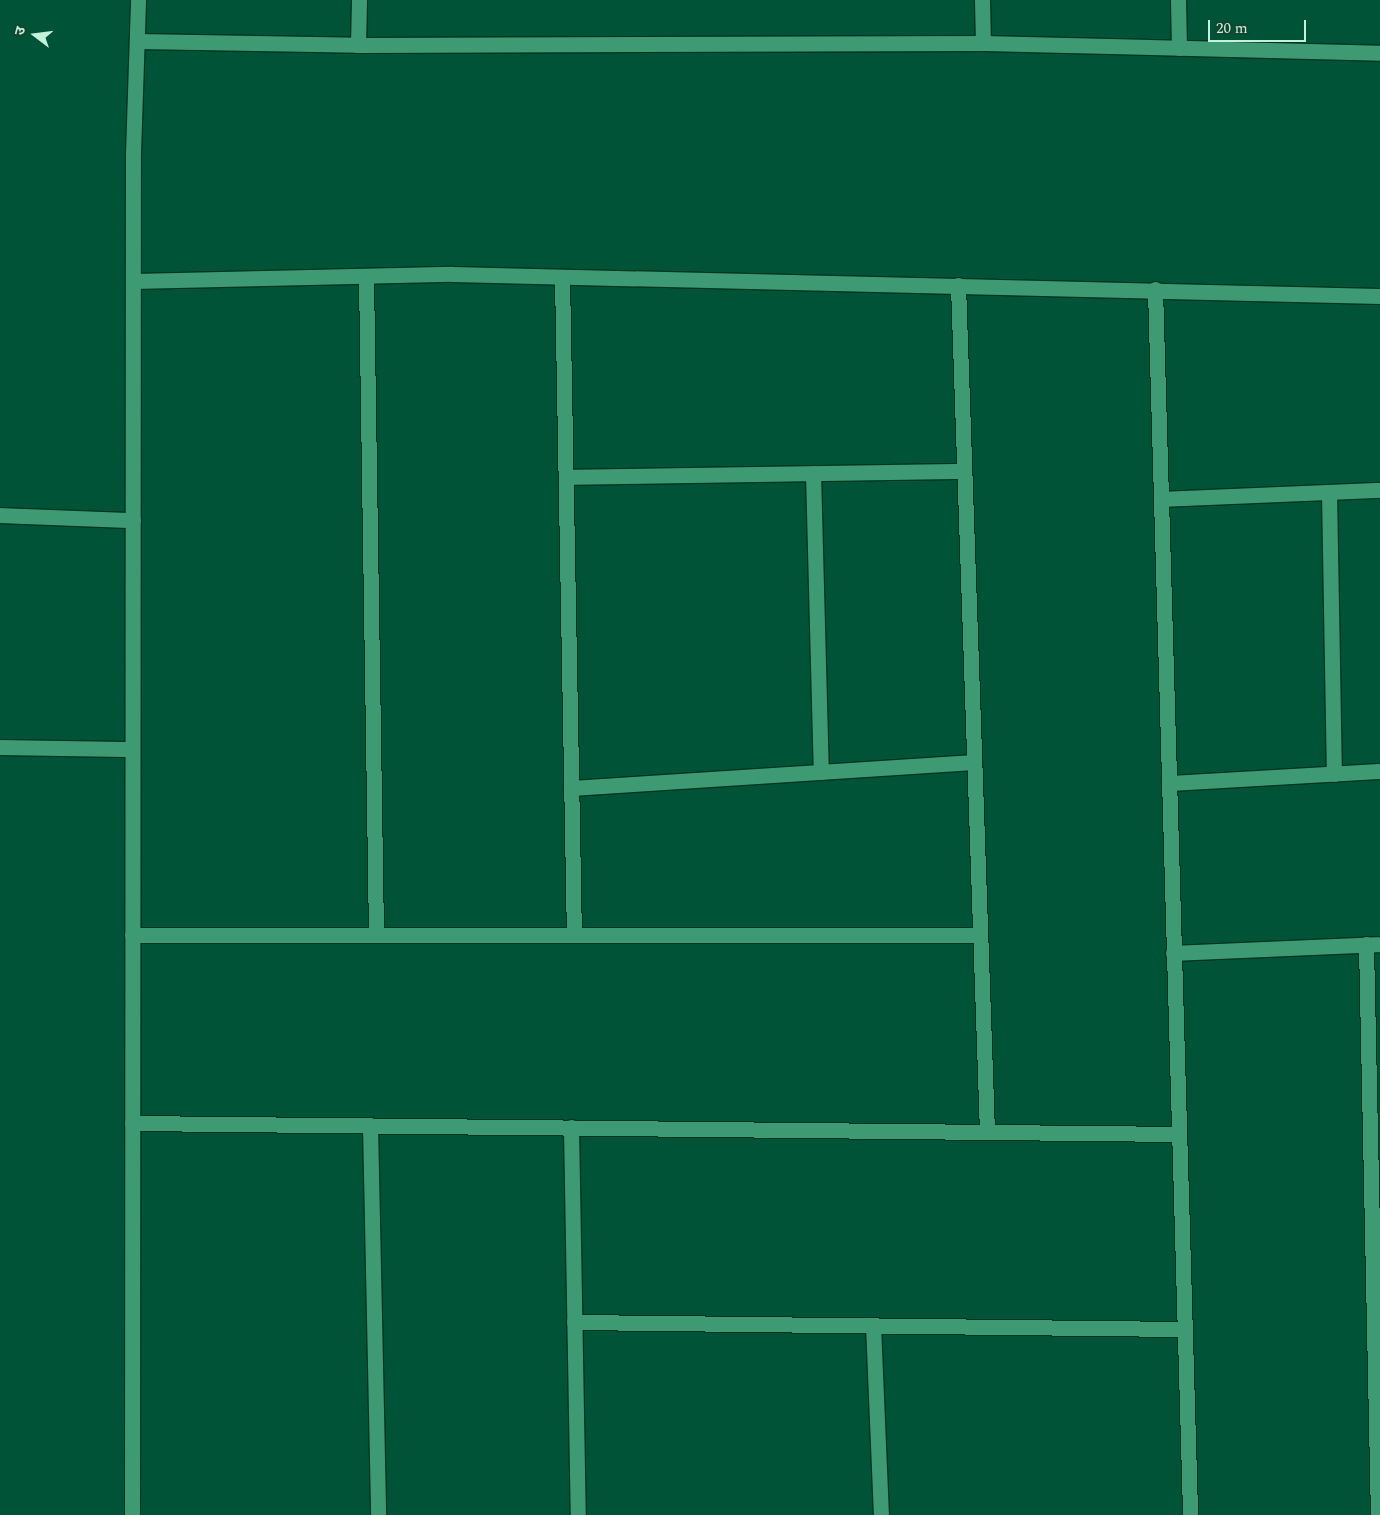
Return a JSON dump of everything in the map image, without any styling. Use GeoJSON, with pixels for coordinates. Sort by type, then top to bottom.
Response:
{"type":"FeatureCollection","features":[{"type":"Feature","properties":{"kind":"street"},"geometry":{"type":"LineString","coordinates":[[132,1515],[133,281],[138,0]]}},
{"type":"Feature","properties":{"kind":"street"},"geometry":{"type":"LineString","coordinates":[[358,0],[358,45]]}},
{"type":"Feature","properties":{"kind":"street"},"geometry":{"type":"LineString","coordinates":[[982,0],[983,43]]}},
{"type":"Feature","properties":{"kind":"street"},"geometry":{"type":"LineString","coordinates":[[1178,0],[1178,48]]}},
{"type":"Feature","properties":{"kind":"street"},"geometry":{"type":"LineString","coordinates":[[138,41],[358,45],[983,43],[1380,53]]}},
{"type":"Feature","properties":{"kind":"street"},"geometry":{"type":"LineString","coordinates":[[133,281],[366,276],[562,277],[1155,289],[1380,296]]}},
{"type":"Feature","properties":{"kind":"street"},"geometry":{"type":"LineString","coordinates":[[366,276],[376,936]]}},
{"type":"Feature","properties":{"kind":"street"},"geometry":{"type":"LineString","coordinates":[[562,277],[574,935]]}},
{"type":"Feature","properties":{"kind":"street"},"geometry":{"type":"LineString","coordinates":[[958,285],[987,1131]]}},
{"type":"Feature","properties":{"kind":"street"},"geometry":{"type":"LineString","coordinates":[[1155,289],[1190,1515]]}},
{"type":"Feature","properties":{"kind":"street"},"geometry":{"type":"LineString","coordinates":[[566,477],[964,471]]}},
{"type":"Feature","properties":{"kind":"street"},"geometry":{"type":"LineString","coordinates":[[813,473],[821,772]]}},
{"type":"Feature","properties":{"kind":"street"},"geometry":{"type":"LineString","coordinates":[[1161,499],[1380,490]]}},
{"type":"Feature","properties":{"kind":"street"},"geometry":{"type":"LineString","coordinates":[[1329,492],[1334,774]]}},
{"type":"Feature","properties":{"kind":"street"},"geometry":{"type":"LineString","coordinates":[[0,515],[133,520]]}},
{"type":"Feature","properties":{"kind":"street"},"geometry":{"type":"LineString","coordinates":[[0,747],[132,750]]}},
{"type":"Feature","properties":{"kind":"street"},"geometry":{"type":"LineString","coordinates":[[571,788],[974,762]]}},
{"type":"Feature","properties":{"kind":"street"},"geometry":{"type":"LineString","coordinates":[[1168,783],[1380,771]]}},
{"type":"Feature","properties":{"kind":"street"},"geometry":{"type":"LineString","coordinates":[[132,935],[980,936]]}},
{"type":"Feature","properties":{"kind":"street"},"geometry":{"type":"LineString","coordinates":[[1173,953],[1373,944],[1378,1515]]}},
{"type":"Feature","properties":{"kind":"street"},"geometry":{"type":"LineString","coordinates":[[132,1123],[1178,1134]]}},
{"type":"Feature","properties":{"kind":"street"},"geometry":{"type":"LineString","coordinates":[[370,1125],[378,1515]]}},
{"type":"Feature","properties":{"kind":"street"},"geometry":{"type":"LineString","coordinates":[[571,1127],[578,1515]]}},
{"type":"Feature","properties":{"kind":"street"},"geometry":{"type":"LineString","coordinates":[[574,1322],[1184,1329]]}},
{"type":"Feature","properties":{"kind":"street"},"geometry":{"type":"LineString","coordinates":[[873,1326],[881,1515]]}}]}
